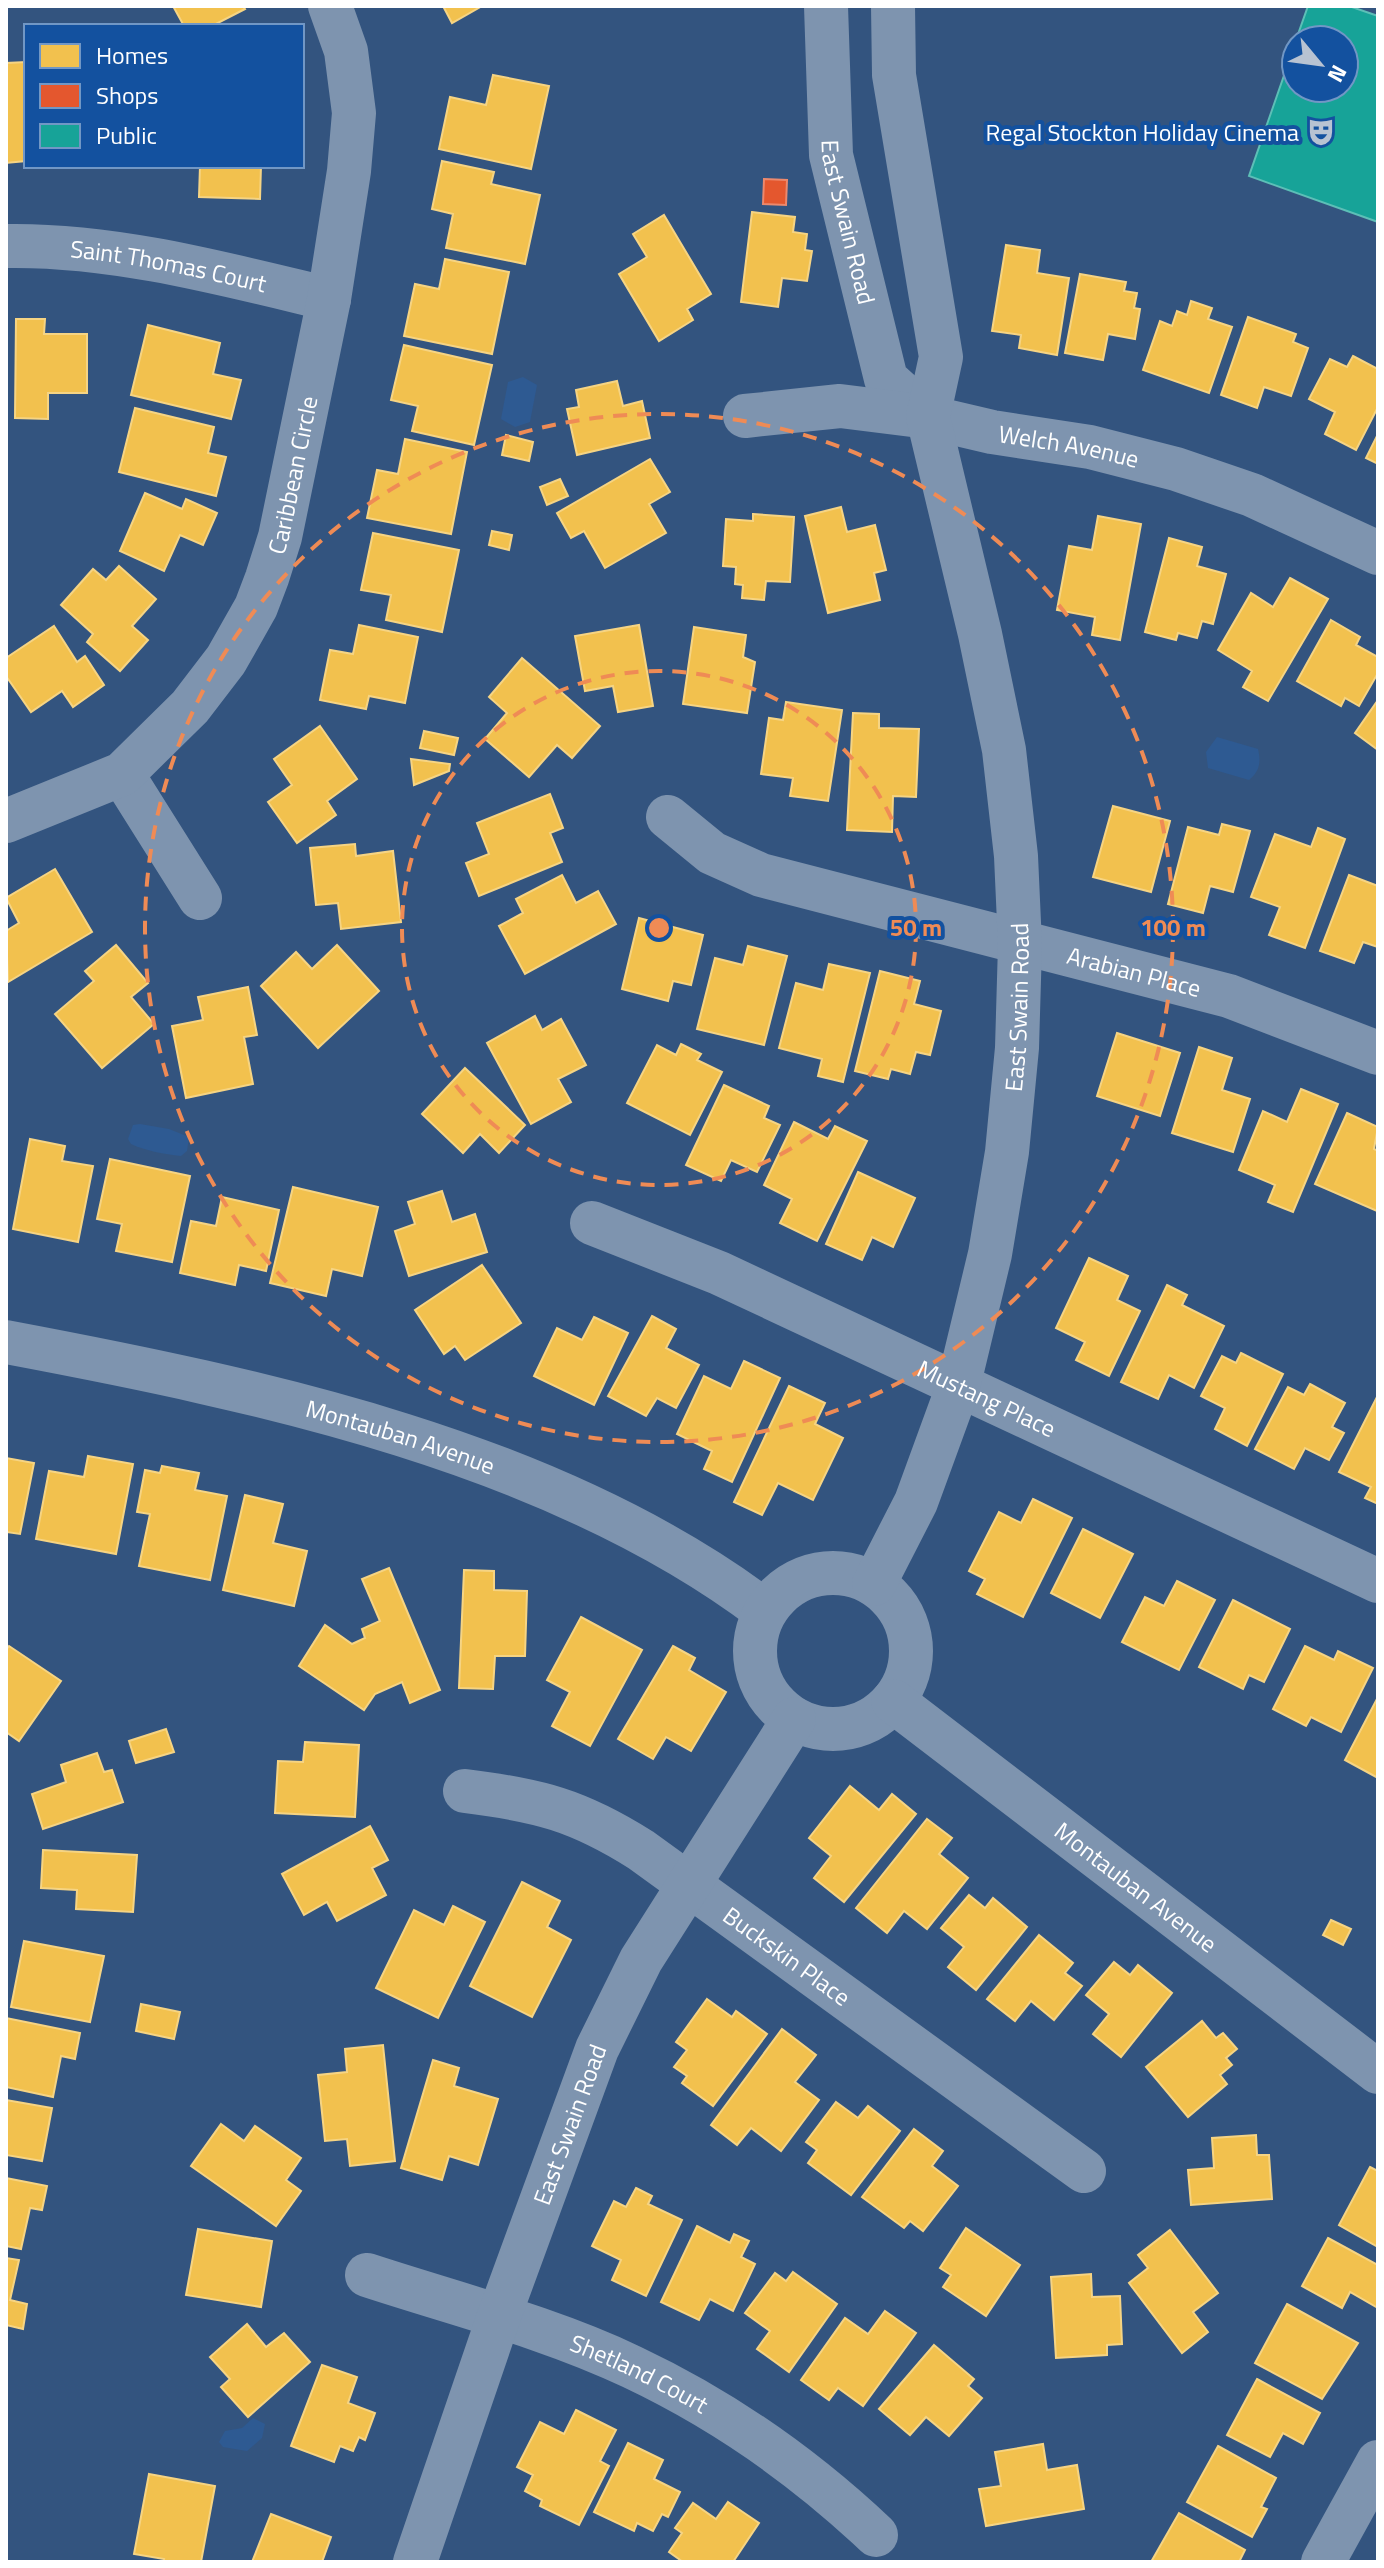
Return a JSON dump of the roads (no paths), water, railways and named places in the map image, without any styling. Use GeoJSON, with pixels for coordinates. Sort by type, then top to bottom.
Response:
{"type":"FeatureCollection","features":[{"type":"Feature","properties":{"kind":"street","name":"Caribbean Circle"},"geometry":{"type":"LineString","coordinates":[[6,821],[122,774],[190,707],[226,660],[256,607],[280,537],[329,299],[349,171],[354,113],[346,51],[330,6]]}},
{"type":"Feature","properties":{"kind":"street","name":"East Swain Road"},"geometry":{"type":"LineString","coordinates":[[826,6],[831,155],[886,379],[928,417]]}},
{"type":"Feature","properties":{"kind":"street","name":"East Swain Road"},"geometry":{"type":"LineString","coordinates":[[874,1584],[916,1502],[958,1387],[990,1254],[1007,1152],[1017,1048],[1020,945],[1016,856],[1004,750],[980,634],[928,417],[941,357],[894,75],[893,6]]}},
{"type":"Feature","properties":{"kind":"street","name":"Saint Thomas Court"},"geometry":{"type":"LineString","coordinates":[[6,246],[42,245],[125,257],[329,299]]}},
{"type":"Feature","properties":{"kind":"street","name":"Welch Avenue"},"geometry":{"type":"LineString","coordinates":[[745,416],[840,406],[928,417],[1001,434],[1090,447],[1176,469],[1252,495],[1378,553]]}},
{"type":"Feature","properties":{"kind":"street"},"geometry":{"type":"LineString","coordinates":[[122,774],[200,898]]}},
{"type":"Feature","properties":{"kind":"street","name":"Arabian Place"},"geometry":{"type":"LineString","coordinates":[[668,817],[712,853],[761,875],[1020,945],[1127,967],[1229,996],[1378,1053]]}},
{"type":"Feature","properties":{"kind":"street","name":"Mustang Place"},"geometry":{"type":"LineString","coordinates":[[592,1223],[719,1273],[1378,1581]]}},
{"type":"Feature","properties":{"kind":"street","name":"Montauban Avenue"},"geometry":{"type":"LineString","coordinates":[[6,1342],[243,1391],[462,1454],[571,1498],[636,1531],[739,1592],[765,1611]]}},
{"type":"Feature","properties":{"kind":"street"},"geometry":{"type":"LineString","coordinates":[[826,1573],[851,1574],[874,1584],[894,1601],[907,1625],[911,1652],[906,1678],[893,1701],[872,1719],[846,1728],[820,1728],[794,1719],[775,1703],[761,1683],[755,1659],[756,1634],[765,1611],[781,1592],[802,1578],[826,1573]]}},
{"type":"Feature","properties":{"kind":"street","name":"Montauban Avenue"},"geometry":{"type":"LineString","coordinates":[[893,1701],[1378,2072]]}},
{"type":"Feature","properties":{"kind":"street","name":"East Swain Road"},"geometry":{"type":"LineString","coordinates":[[415,2562],[498,2319],[597,2049],[641,1960],[794,1719]]}},
{"type":"Feature","properties":{"kind":"street","name":"Buckskin Place"},"geometry":{"type":"LineString","coordinates":[[465,1791],[532,1799],[595,1821],[1084,2171]]}},
{"type":"Feature","properties":{"kind":"street","name":"Shetland Court"},"geometry":{"type":"LineString","coordinates":[[367,2275],[616,2360],[696,2400],[783,2456],[832,2494],[876,2535]]}},
{"type":"Feature","properties":{"kind":"street"},"geometry":{"type":"LineString","coordinates":[[1323,2562],[1378,2462]]}},
{"type":"Feature","properties":{"kind":"water"},"geometry":{"type":"Polygon","coordinates":[[[523,377],[537,385],[530,422],[515,427],[501,419],[508,382],[523,377]]]}},
{"type":"Feature","properties":{"kind":"water"},"geometry":{"type":"Polygon","coordinates":[[[1217,737],[1258,749],[1259,766],[1249,780],[1208,768],[1206,752],[1217,737]]]}},
{"type":"Feature","properties":{"kind":"water"},"geometry":{"type":"Polygon","coordinates":[[[133,1125],[169,1129],[189,1137],[187,1151],[181,1156],[131,1144],[128,1139],[133,1125]]]}},
{"type":"Feature","properties":{"kind":"water"},"geometry":{"type":"Polygon","coordinates":[[[253,2418],[265,2424],[262,2438],[247,2451],[223,2447],[219,2442],[225,2431],[242,2428],[253,2418]]]}},
{"type":"Feature","properties":{"kind":"place","name":"Regal Stockton Holiday Cinema"},"geometry":{"type":"Point","coordinates":[1321,132]}}]}
